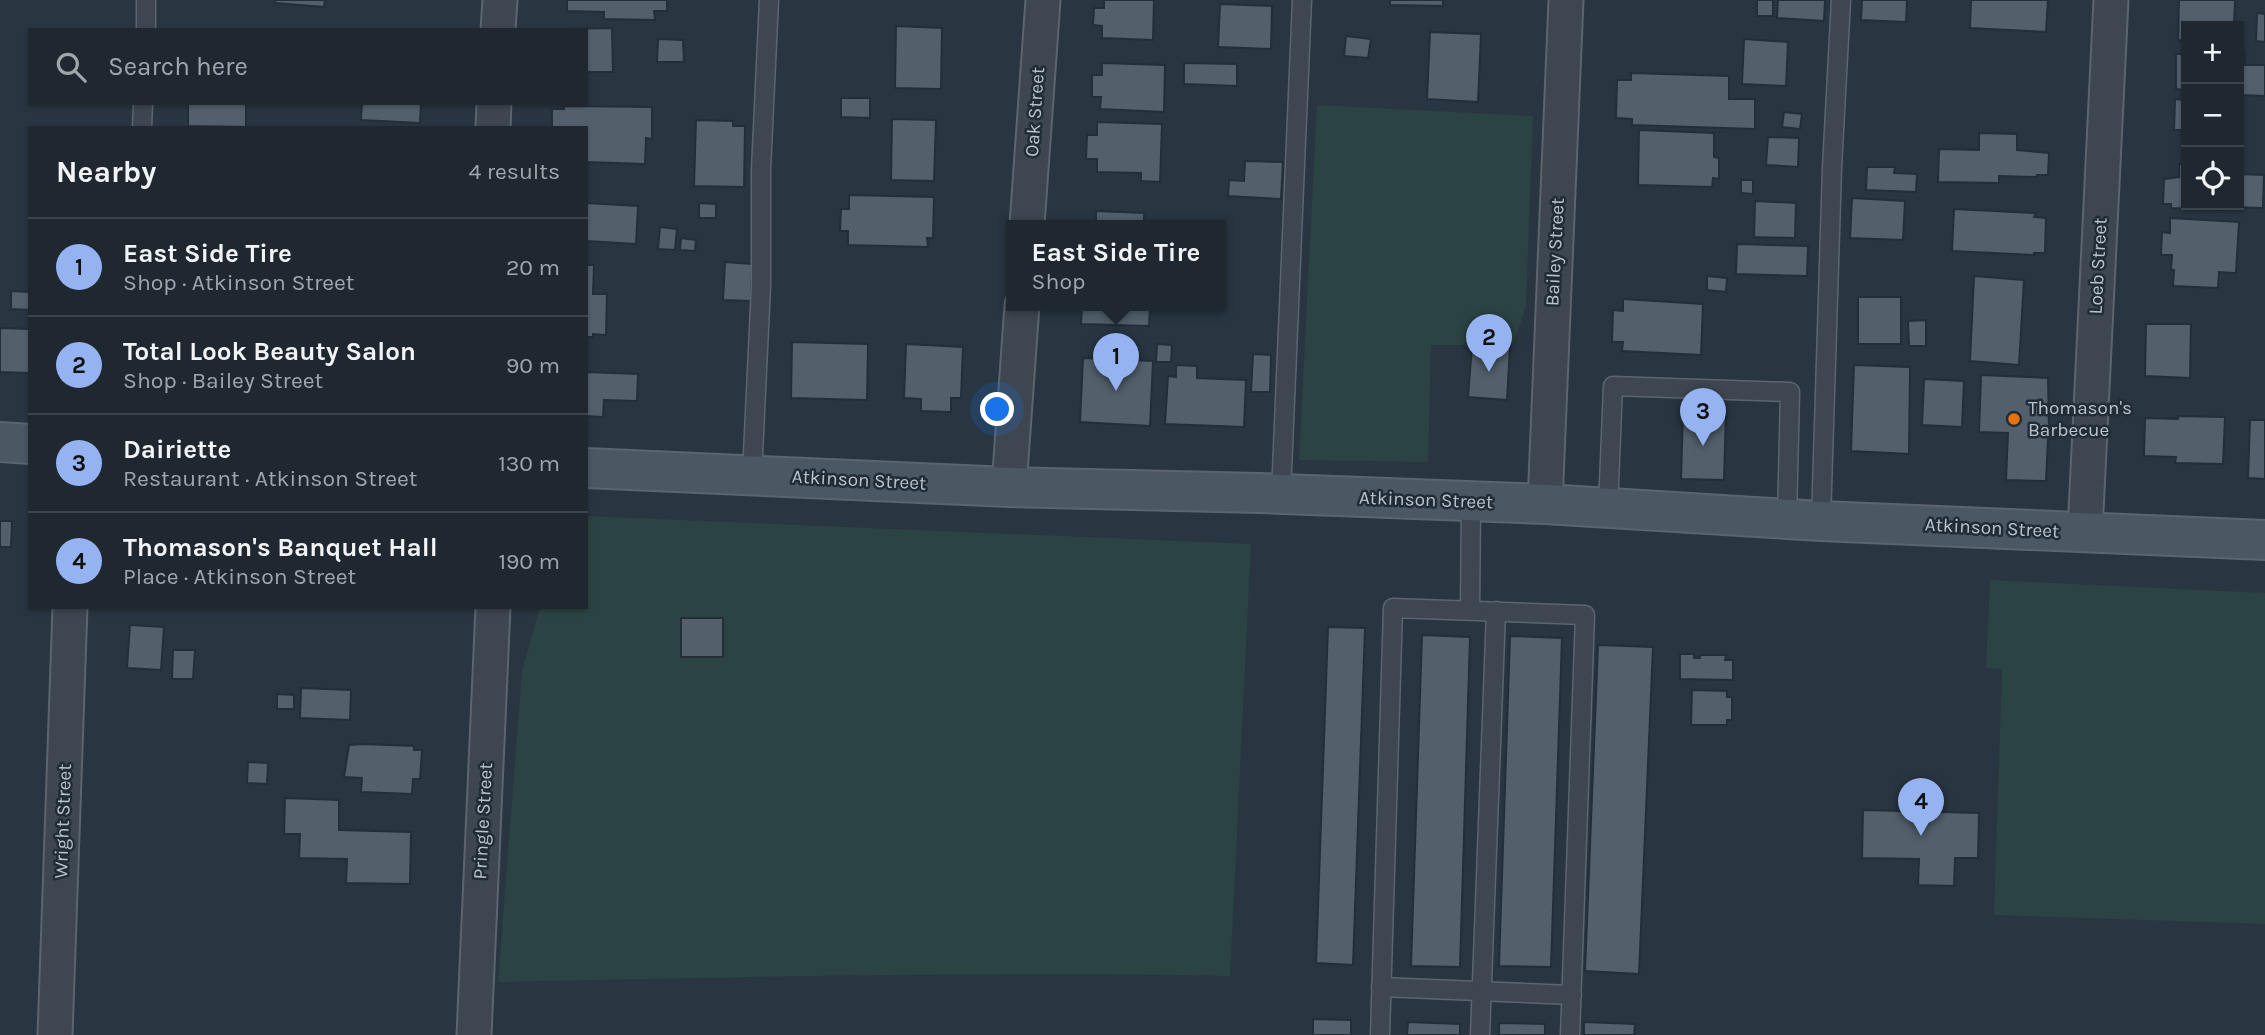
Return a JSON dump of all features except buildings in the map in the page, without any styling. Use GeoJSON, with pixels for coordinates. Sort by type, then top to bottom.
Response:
{"type":"FeatureCollection","features":[{"type":"Feature","properties":{"kind":"street"},"geometry":{"type":"LineString","coordinates":[[498,28],[500,0]]}},
{"type":"Feature","properties":{"kind":"street","name":"Oak Street"},"geometry":{"type":"LineString","coordinates":[[1027,220],[1043,0]]}},
{"type":"Feature","properties":{"kind":"street","name":"Bailey Street"},"geometry":{"type":"LineString","coordinates":[[1545,504],[1566,0]]}},
{"type":"Feature","properties":{"kind":"street","name":"Loeb Street"},"geometry":{"type":"LineString","coordinates":[[2085,532],[2110,0]]}},
{"type":"Feature","properties":{"kind":"street"},"geometry":{"type":"LineString","coordinates":[[493,126],[494,105]]}},
{"type":"Feature","properties":{"kind":"street"},"geometry":{"type":"LineString","coordinates":[[1009,487],[1022,311]]}},
{"type":"Feature","properties":{"kind":"street"},"geometry":{"type":"LineString","coordinates":[[0,442],[28,444]]}},
{"type":"Feature","properties":{"kind":"street","name":"Atkinson Street"},"geometry":{"type":"LineString","coordinates":[[588,468],[1009,487],[1545,504],[1804,520],[2265,540]]}},
{"type":"Feature","properties":{"kind":"street","name":"Wright Street"},"geometry":{"type":"LineString","coordinates":[[55,1035],[70,609]]}},
{"type":"Feature","properties":{"kind":"street","name":"Pringle Street"},"geometry":{"type":"LineString","coordinates":[[474,1035],[493,609]]}},
{"type":"Feature","properties":{"kind":"lane"},"geometry":{"type":"LineString","coordinates":[[146,0],[146,28]]}},
{"type":"Feature","properties":{"kind":"lane"},"geometry":{"type":"LineString","coordinates":[[752,475],[761,286],[761,170],[769,0]]}},
{"type":"Feature","properties":{"kind":"lane"},"geometry":{"type":"LineString","coordinates":[[1281,494],[1302,0]]}},
{"type":"Feature","properties":{"kind":"lane"},"geometry":{"type":"LineString","coordinates":[[1804,520],[1828,345],[1832,168],[1842,0]]}},
{"type":"Feature","properties":{"kind":"lane"},"geometry":{"type":"LineString","coordinates":[[142,126],[143,105]]}},
{"type":"Feature","properties":{"kind":"lane"},"geometry":{"type":"LineString","coordinates":[[1608,508],[1613,386],[1790,392],[1804,520]]}},
{"type":"Feature","properties":{"kind":"lane"},"geometry":{"type":"LineString","coordinates":[[1470,610],[1471,501]]}},
{"type":"Feature","properties":{"kind":"lane"},"geometry":{"type":"LineString","coordinates":[[1380,1035],[1392,608],[1585,615],[1570,1035]]}},
{"type":"Feature","properties":{"kind":"lane"},"geometry":{"type":"LineString","coordinates":[[1480,1035],[1496,611]]}},
{"type":"Feature","properties":{"kind":"lane"},"geometry":{"type":"LineString","coordinates":[[1381,986],[1572,995]]}},
{"type":"Feature","properties":{"kind":"green space"},"geometry":{"type":"Polygon","coordinates":[[[1317,105],[1533,116],[1526,306],[1513,345],[1431,345],[1428,462],[1299,460],[1317,105]]]}},
{"type":"Feature","properties":{"kind":"green space"},"geometry":{"type":"Polygon","coordinates":[[[588,516],[1251,544],[1230,976],[956,974],[498,982],[522,671],[539,609],[588,609],[588,516]]]}},
{"type":"Feature","properties":{"kind":"green space"},"geometry":{"type":"Polygon","coordinates":[[[1990,580],[2265,593],[2265,924],[1994,915],[2002,669],[1986,668],[1990,580]]]}},
{"type":"Feature","properties":{"kind":"place","name":"Total Look Beauty Salon"},"geometry":{"type":"Point","coordinates":[1489,372]}},
{"type":"Feature","properties":{"kind":"place","name":"East Side Tire"},"geometry":{"type":"Point","coordinates":[1116,391]}},
{"type":"Feature","properties":{"kind":"place","name":"Thomason's Barbecue"},"geometry":{"type":"Point","coordinates":[2014,419]}},
{"type":"Feature","properties":{"kind":"place","name":"Dairiette"},"geometry":{"type":"Point","coordinates":[1703,446]}},
{"type":"Feature","properties":{"kind":"place","name":"Thomason's Banquet Hall"},"geometry":{"type":"Point","coordinates":[1921,836]}}]}
